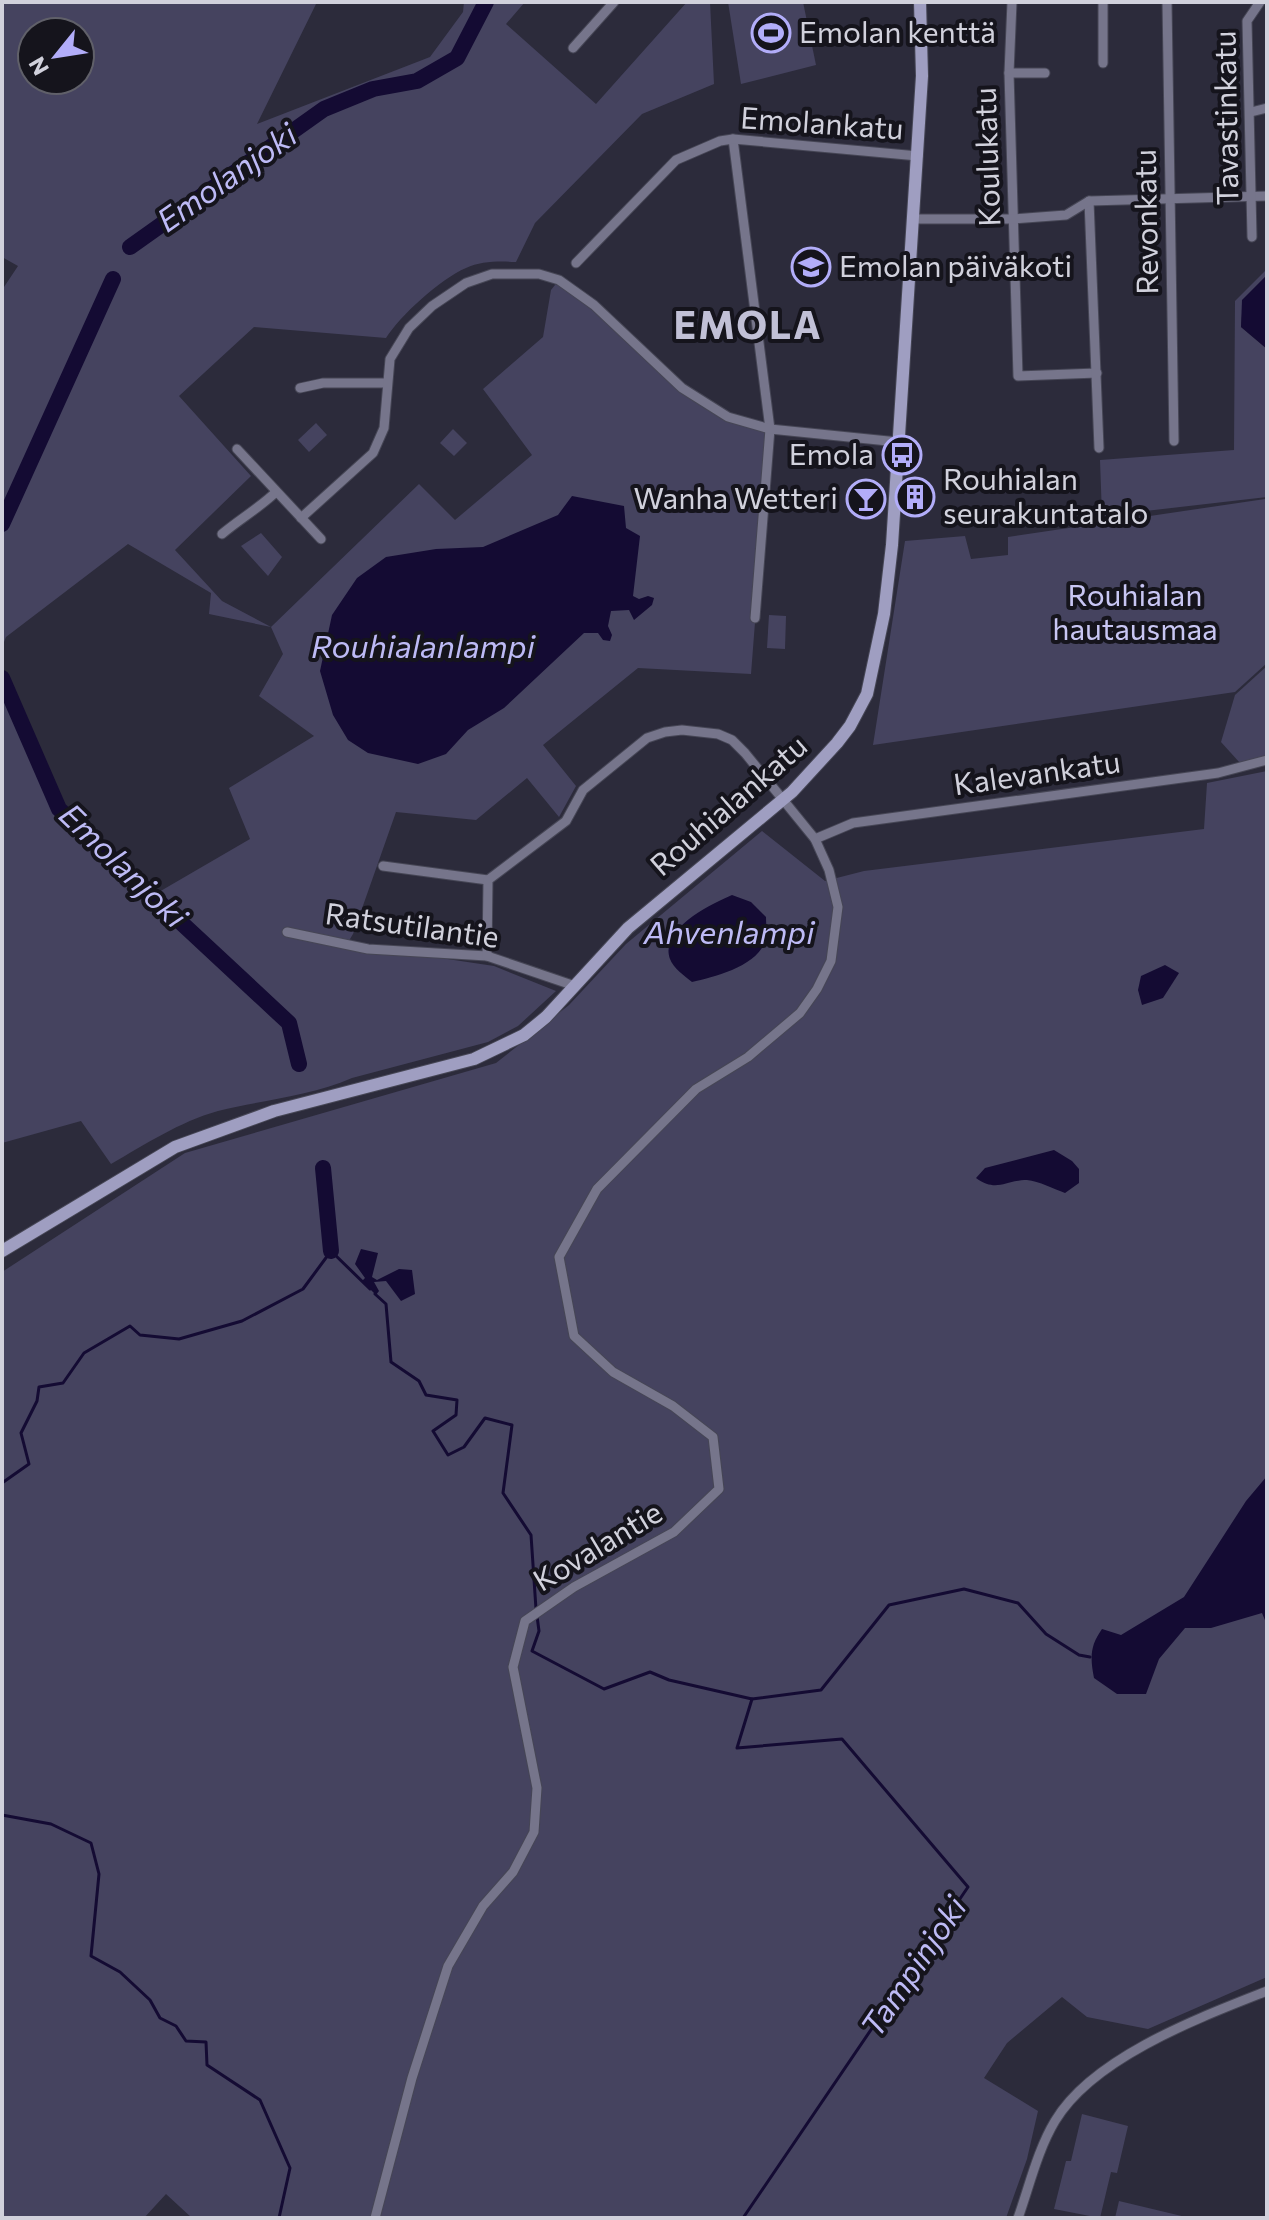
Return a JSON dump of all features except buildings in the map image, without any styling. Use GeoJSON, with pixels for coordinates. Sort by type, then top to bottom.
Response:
{"type":"FeatureCollection","features":[{"type":"Feature","properties":{"kind":"street"},"geometry":{"type":"LineString","coordinates":[[573,48],[614,2]]}},
{"type":"Feature","properties":{"kind":"street","name":"Rouhialankatu"},"geometry":{"type":"LineString","coordinates":[[2,1251],[154,1158],[206,1135],[274,1111],[490,1053],[524,1035],[546,1017],[628,928],[811,774],[850,726],[872,678],[892,545],[915,219],[922,76],[920,2]]}},
{"type":"Feature","properties":{"kind":"street","name":"Koulukatu"},"geometry":{"type":"LineString","coordinates":[[1012,2],[1009,73],[1018,376],[1097,373]]}},
{"type":"Feature","properties":{"kind":"street"},"geometry":{"type":"LineString","coordinates":[[1103,2],[1103,63]]}},
{"type":"Feature","properties":{"kind":"street","name":"Revonkatu"},"geometry":{"type":"LineString","coordinates":[[1167,2],[1174,441]]}},
{"type":"Feature","properties":{"kind":"street","name":"Tavastinkatu"},"geometry":{"type":"LineString","coordinates":[[1252,237],[1247,21],[1260,2]]}},
{"type":"Feature","properties":{"kind":"street"},"geometry":{"type":"LineString","coordinates":[[1009,73],[1045,73]]}},
{"type":"Feature","properties":{"kind":"street"},"geometry":{"type":"LineString","coordinates":[[1251,112],[1267,108]]}},
{"type":"Feature","properties":{"kind":"street"},"geometry":{"type":"LineString","coordinates":[[733,139],[770,429],[755,618]]}},
{"type":"Feature","properties":{"kind":"street","name":"Emolankatu"},"geometry":{"type":"LineString","coordinates":[[576,263],[676,160],[720,141],[733,139],[918,156]]}},
{"type":"Feature","properties":{"kind":"street"},"geometry":{"type":"LineString","coordinates":[[915,219],[1014,219],[1066,215],[1089,201],[1267,196]]}},
{"type":"Feature","properties":{"kind":"street"},"geometry":{"type":"LineString","coordinates":[[1089,201],[1099,448]]}},
{"type":"Feature","properties":{"kind":"street"},"geometry":{"type":"LineString","coordinates":[[301,518],[373,453],[384,428],[390,359],[409,328],[432,306],[466,283],[492,274],[539,274],[559,280],[594,305],[682,388],[728,417],[770,429],[898,442]]}},
{"type":"Feature","properties":{"kind":"street"},"geometry":{"type":"LineString","coordinates":[[300,388],[323,383],[387,383]]}},
{"type":"Feature","properties":{"kind":"street"},"geometry":{"type":"LineString","coordinates":[[237,449],[321,539]]}},
{"type":"Feature","properties":{"kind":"street"},"geometry":{"type":"LineString","coordinates":[[222,534],[276,492]]}},
{"type":"Feature","properties":{"kind":"street","name":"Kovalantie"},"geometry":{"type":"LineString","coordinates":[[375,2218],[412,2078],[448,1966],[483,1906],[513,1872],[534,1832],[537,1788],[513,1667],[525,1621],[574,1587],[674,1532],[719,1489],[713,1437],[673,1406],[613,1372],[574,1336],[559,1257],[597,1189],[696,1089],[748,1057],[800,1013],[831,961],[838,907],[829,870],[815,839],[732,740],[718,734],[682,730],[647,738],[583,790],[566,821],[488,880]]}},
{"type":"Feature","properties":{"kind":"street","name":"Kalevankatu"},"geometry":{"type":"LineString","coordinates":[[815,839],[853,823],[1218,773],[1267,760]]}},
{"type":"Feature","properties":{"kind":"street"},"geometry":{"type":"LineString","coordinates":[[383,866],[488,880],[487,956]]}},
{"type":"Feature","properties":{"kind":"street","name":"Ratsutilantie"},"geometry":{"type":"LineString","coordinates":[[287,932],[368,949],[487,956],[575,986]]}},
{"type":"Feature","properties":{"kind":"street"},"geometry":{"type":"LineString","coordinates":[[1018,2218],[1055,2121],[1086,2086],[1114,2064],[1152,2041],[1267,1991]]}},
{"type":"Feature","properties":{"kind":"green space"},"geometry":{"type":"Polygon","coordinates":[[[2,2],[317,2],[257,124],[430,57],[463,12],[464,2],[525,2],[506,24],[596,104],[687,2],[710,2],[714,84],[642,114],[535,223],[516,262],[472,266],[444,280],[401,319],[386,338],[254,327],[179,396],[251,476],[175,550],[222,601],[271,627],[209,614],[211,593],[128,544],[6,637],[2,647],[2,290],[18,266],[2,257],[2,2]]]}},
{"type":"Feature","properties":{"kind":"green space","name":"Emolan kenttä"},"geometry":{"type":"Polygon","coordinates":[[[728,2],[803,2],[816,65],[741,84],[728,2]]]}},
{"type":"Feature","properties":{"kind":"green space"},"geometry":{"type":"Polygon","coordinates":[[[1267,269],[1267,275],[1243,300],[1241,327],[1267,349],[1267,497],[1102,516],[1100,460],[1234,450],[1235,301],[1267,269]]]}},
{"type":"Feature","properties":{"kind":"green space"},"geometry":{"type":"Polygon","coordinates":[[[559,280],[594,305],[682,388],[728,417],[770,429],[751,674],[638,668],[543,745],[576,786],[559,817],[527,778],[476,820],[396,812],[347,944],[494,966],[556,991],[518,1026],[488,1042],[320,1089],[218,1111],[163,1134],[111,1164],[81,1121],[2,1143],[2,678],[59,809],[152,896],[250,839],[229,788],[314,736],[259,696],[283,654],[271,627],[419,484],[455,520],[532,455],[483,389],[543,337],[551,290],[559,280]]]}},
{"type":"Feature","properties":{"kind":"green space"},"geometry":{"type":"Polygon","coordinates":[[[316,423],[327,435],[309,452],[298,440],[316,423]]]}},
{"type":"Feature","properties":{"kind":"green space"},"geometry":{"type":"Polygon","coordinates":[[[453,429],[467,443],[454,456],[440,443],[453,429]]]}},
{"type":"Feature","properties":{"kind":"green space","name":"Rouhialan hautausmaa"},"geometry":{"type":"Polygon","coordinates":[[[1265,499],[1267,663],[1235,692],[873,745],[905,541],[965,536],[971,559],[1008,555],[1008,537],[1265,499]]]}},
{"type":"Feature","properties":{"kind":"green space"},"geometry":{"type":"Polygon","coordinates":[[[261,533],[282,557],[268,576],[241,546],[261,533]]]}},
{"type":"Feature","properties":{"kind":"green space"},"geometry":{"type":"Polygon","coordinates":[[[769,615],[786,616],[785,649],[767,648],[769,615]]]}},
{"type":"Feature","properties":{"kind":"green space"},"geometry":{"type":"Polygon","coordinates":[[[1267,666],[1267,755],[1240,763],[1221,742],[1235,695],[1267,666]]]}},
{"type":"Feature","properties":{"kind":"green space"},"geometry":{"type":"Polygon","coordinates":[[[1267,771],[1267,1977],[1148,2029],[1087,2017],[1062,1997],[1007,2043],[984,2078],[1038,2111],[1027,2159],[1006,2218],[192,2218],[166,2194],[144,2218],[2,2218],[2,1272],[185,1153],[496,1063],[569,1005],[626,944],[762,831],[825,881],[864,871],[1204,829],[1207,783],[1267,771]]]}},
{"type":"Feature","properties":{"kind":"green space"},"geometry":{"type":"Polygon","coordinates":[[[1082,2114],[1128,2126],[1117,2173],[1111,2172],[1100,2218],[1054,2209],[1066,2161],[1071,2161],[1082,2114]]]}},
{"type":"Feature","properties":{"kind":"green space"},"geometry":{"type":"Polygon","coordinates":[[[1119,2201],[1190,2218],[1115,2218],[1119,2201]]]}},
{"type":"Feature","properties":{"kind":"water"},"geometry":{"type":"Polygon","coordinates":[[[1267,275],[1267,349],[1241,327],[1242,300],[1267,275]]]}},
{"type":"Feature","properties":{"kind":"water","name":"Rouhialanlampi"},"geometry":{"type":"Polygon","coordinates":[[[572,496],[624,506],[626,528],[640,536],[633,596],[639,599],[654,598],[652,605],[634,620],[629,610],[611,611],[608,626],[612,635],[610,641],[603,640],[598,633],[584,633],[504,708],[468,730],[446,754],[418,764],[368,753],[348,740],[333,715],[320,671],[332,615],[357,578],[386,557],[436,549],[483,547],[558,515],[572,496]]]}},
{"type":"Feature","properties":{"kind":"water","name":"Ahvenlampi"},"geometry":{"type":"Polygon","coordinates":[[[732,895],[751,902],[766,917],[763,947],[736,968],[692,982],[676,969],[670,959],[672,938],[689,919],[732,895]]]}},
{"type":"Feature","properties":{"kind":"water"},"geometry":{"type":"Polygon","coordinates":[[[1165,965],[1179,973],[1163,998],[1142,1005],[1138,990],[1141,976],[1165,965]]]}},
{"type":"Feature","properties":{"kind":"water"},"geometry":{"type":"Polygon","coordinates":[[[1054,1150],[1079,1169],[1079,1183],[1065,1193],[1027,1180],[990,1185],[976,1178],[985,1168],[1054,1150]]]}},
{"type":"Feature","properties":{"kind":"water"},"geometry":{"type":"Polygon","coordinates":[[[361,1249],[378,1253],[372,1277],[377,1280],[399,1269],[412,1270],[415,1294],[401,1301],[386,1281],[374,1282],[379,1291],[376,1295],[362,1281],[365,1278],[355,1264],[361,1249]]]}},
{"type":"Feature","properties":{"kind":"water"},"geometry":{"type":"Polygon","coordinates":[[[1267,1476],[1267,1625],[1262,1613],[1211,1628],[1185,1628],[1159,1659],[1146,1694],[1117,1694],[1094,1678],[1092,1652],[1102,1629],[1121,1635],[1184,1597],[1246,1501],[1267,1476]]]}},
{"type":"Feature","properties":{"kind":"waterway","name":"Emolanjoki"},"geometry":{"type":"LineString","coordinates":[[130,247],[324,109],[373,89],[417,81],[457,58],[486,2]]}},
{"type":"Feature","properties":{"kind":"waterway","name":"Emolanjoki"},"geometry":{"type":"LineString","coordinates":[[2,524],[113,279]]}},
{"type":"Feature","properties":{"kind":"waterway","name":"Emolanjoki"},"geometry":{"type":"LineString","coordinates":[[2,678],[59,809],[289,1023],[299,1064]]}},
{"type":"Feature","properties":{"kind":"waterway"},"geometry":{"type":"LineString","coordinates":[[323,1168],[331,1251]]}},
{"type":"Feature","properties":{"kind":"waterway"},"geometry":{"type":"LineString","coordinates":[[2,1483],[29,1464],[21,1433],[37,1401],[39,1387],[63,1383],[84,1353],[130,1326],[140,1335],[179,1339],[242,1321],[303,1289],[331,1251],[370,1289]]}},
{"type":"Feature","properties":{"kind":"waterway"},"geometry":{"type":"LineString","coordinates":[[375,1294],[386,1304],[391,1362],[419,1381],[426,1395],[457,1400],[456,1415],[433,1431],[448,1455],[464,1447],[485,1418],[512,1425],[503,1493],[531,1535],[536,1609]]}},
{"type":"Feature","properties":{"kind":"waterway"},"geometry":{"type":"LineString","coordinates":[[537,1616],[539,1631],[532,1651],[604,1689],[650,1672],[669,1680],[752,1699],[821,1690],[889,1605],[964,1589],[1018,1603],[1046,1634],[1079,1655],[1090,1657]]}},
{"type":"Feature","properties":{"kind":"waterway","name":"Tampinjoki"},"geometry":{"type":"LineString","coordinates":[[743,2218],[968,1887],[842,1739],[737,1748],[752,1699]]}},
{"type":"Feature","properties":{"kind":"waterway"},"geometry":{"type":"LineString","coordinates":[[2,1815],[51,1824],[91,1843],[99,1874],[91,1956],[120,1972],[150,2000],[160,2018],[176,2026],[186,2041],[206,2042],[207,2065],[260,2100],[290,2168],[279,2218]]}},
{"type":"Feature","properties":{"kind":"place","name":"Emolan kenttä"},"geometry":{"type":"Point","coordinates":[771,33]}},
{"type":"Feature","properties":{"kind":"place","name":"Emolan päiväkoti"},"geometry":{"type":"Point","coordinates":[811,267]}},
{"type":"Feature","properties":{"kind":"place","name":"Emola"},"geometry":{"type":"Point","coordinates":[902,455]}},
{"type":"Feature","properties":{"kind":"place","name":"Rouhialan seurakuntatalo"},"geometry":{"type":"Point","coordinates":[915,497]}},
{"type":"Feature","properties":{"kind":"place","name":"Wanha Wetteri"},"geometry":{"type":"Point","coordinates":[866,499]}},
{"type":"Feature","properties":{"kind":"district","name":"EMOLA"},"geometry":{"type":"Point","coordinates":[748,326]}}]}
